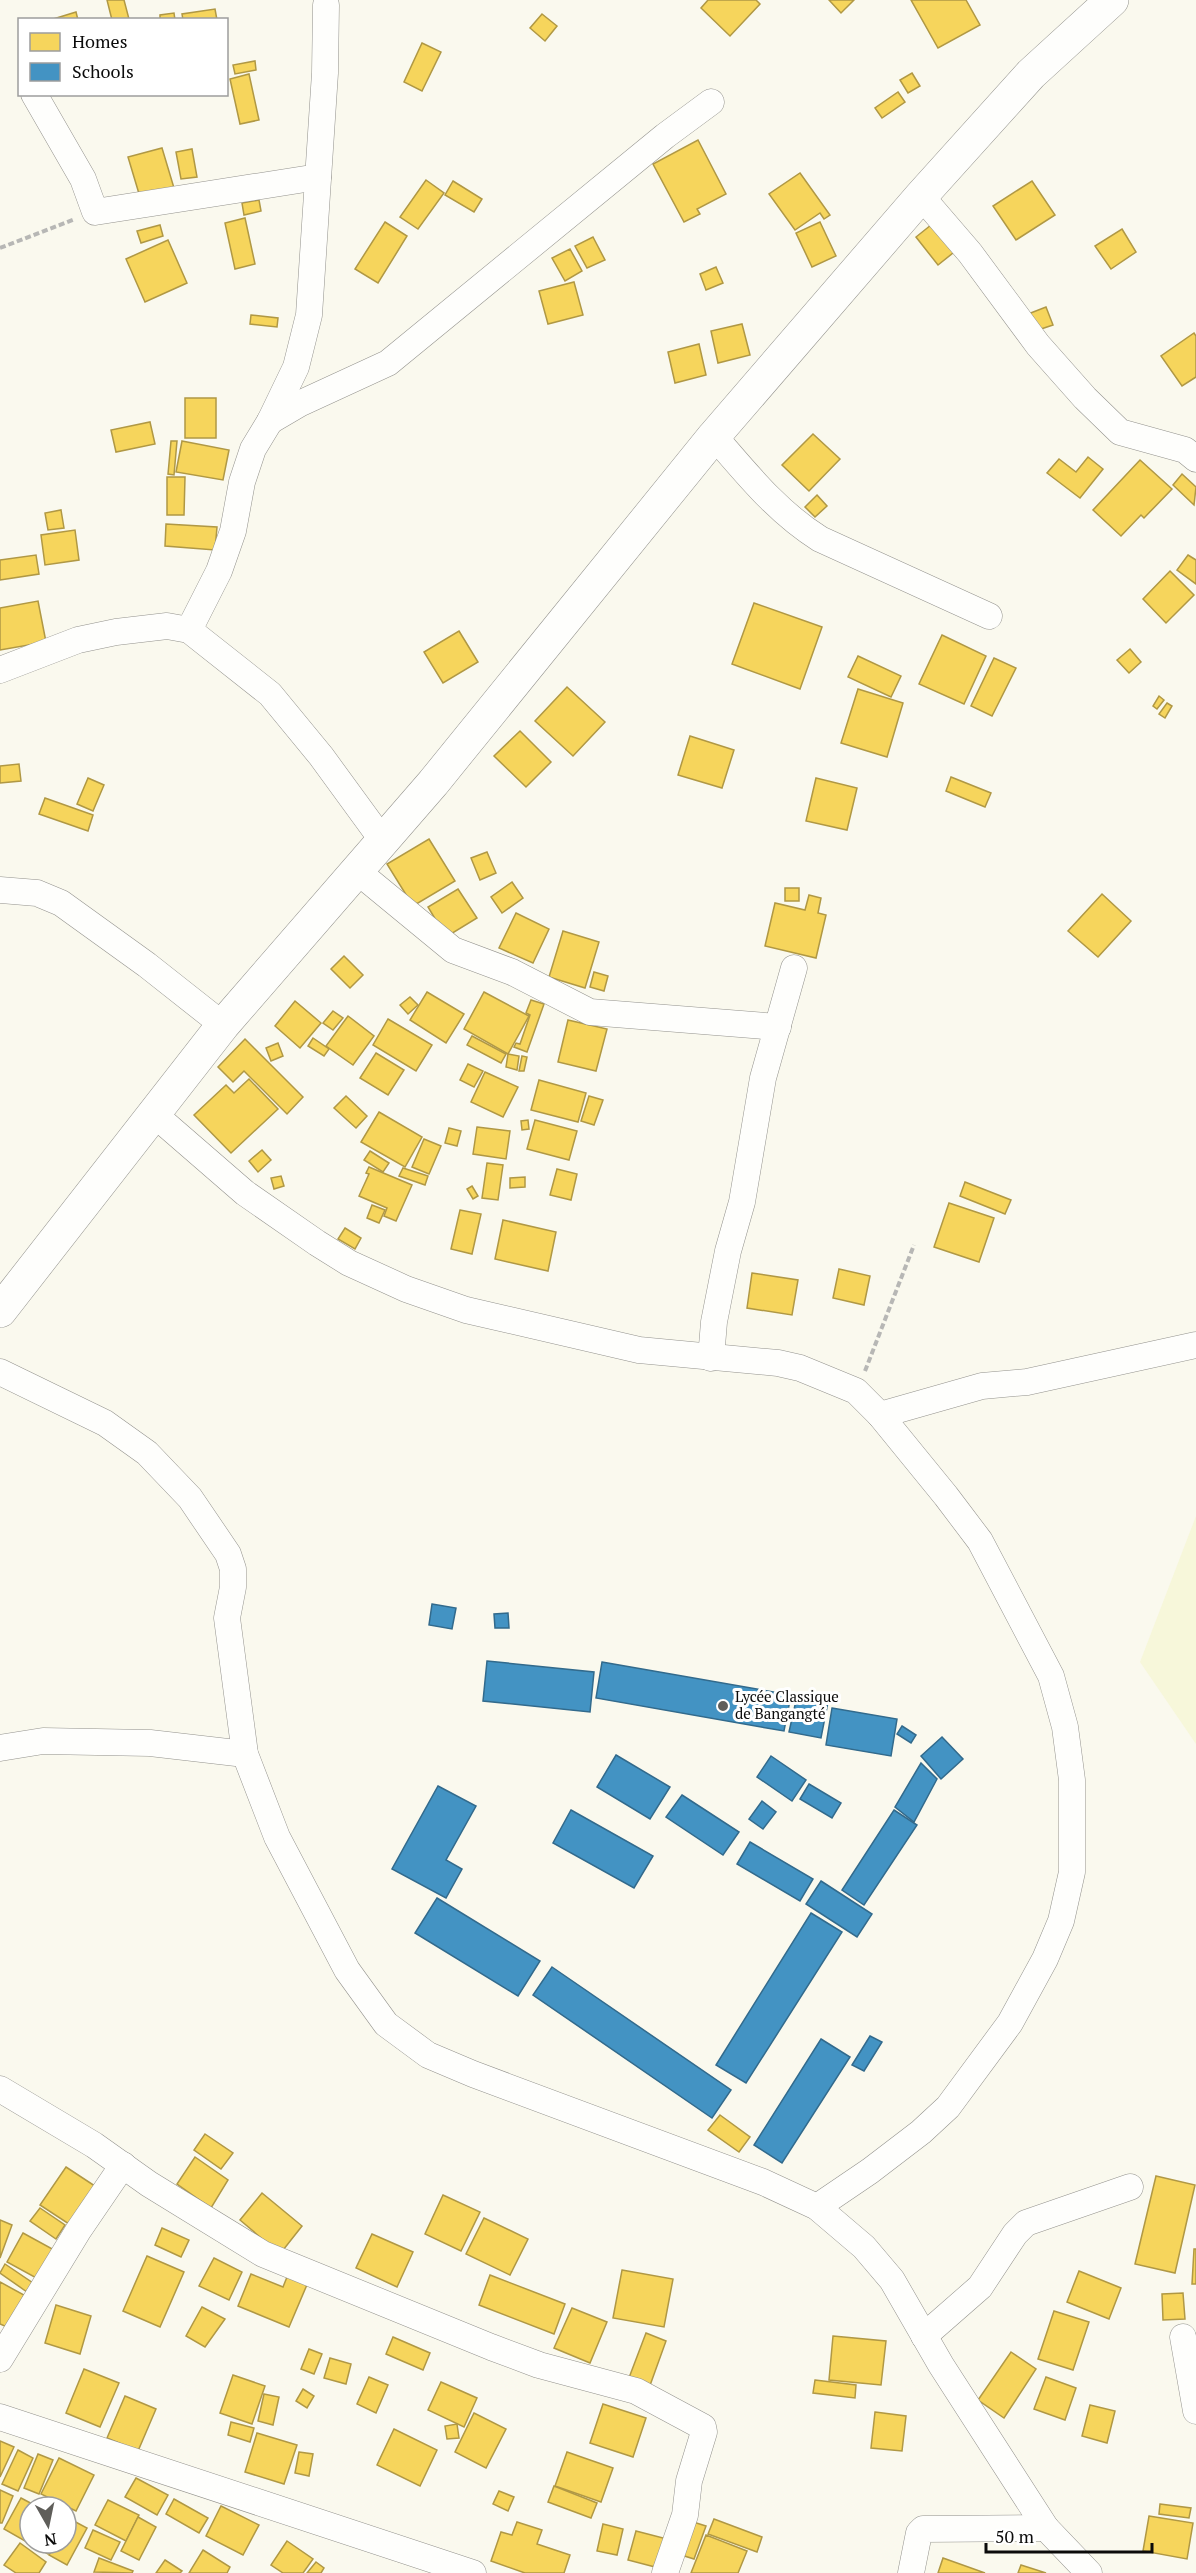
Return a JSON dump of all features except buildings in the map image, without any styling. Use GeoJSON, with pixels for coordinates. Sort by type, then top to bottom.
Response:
{"type":"FeatureCollection","features":[{"type":"Feature","properties":{"kind":"street"},"geometry":{"type":"LineString","coordinates":[[0,1311],[223,1025],[433,783],[714,436],[921,196],[1031,74],[1112,0]]}},
{"type":"Feature","properties":{"kind":"street"},"geometry":{"type":"LineString","coordinates":[[189,630],[222,561],[233,531],[242,482],[253,449],[270,421],[296,367],[309,315],[325,73],[326,5]]}},
{"type":"Feature","properties":{"kind":"street"},"geometry":{"type":"LineString","coordinates":[[35,96],[83,178],[95,212],[318,177]]}},
{"type":"Feature","properties":{"kind":"street"},"geometry":{"type":"LineString","coordinates":[[270,421],[299,404],[388,363],[665,135],[711,102]]}},
{"type":"Feature","properties":{"kind":"street"},"geometry":{"type":"LineString","coordinates":[[921,196],[970,253],[1038,345],[1085,398],[1120,432],[1185,450],[1196,459]]}},
{"type":"Feature","properties":{"kind":"street"},"geometry":{"type":"LineString","coordinates":[[714,436],[770,500],[794,523],[820,539],[989,616]]}},
{"type":"Feature","properties":{"kind":"street"},"geometry":{"type":"LineString","coordinates":[[0,670],[78,640],[116,632],[167,626],[189,630],[270,694],[321,756],[383,841]]}},
{"type":"Feature","properties":{"kind":"street"},"geometry":{"type":"LineString","coordinates":[[357,871],[453,950],[512,972],[553,996],[590,1012],[778,1027]]}},
{"type":"Feature","properties":{"kind":"street"},"geometry":{"type":"LineString","coordinates":[[0,890],[37,893],[61,903],[147,965],[223,1025]]}},
{"type":"Feature","properties":{"kind":"street"},"geometry":{"type":"LineString","coordinates":[[711,1358],[714,1322],[728,1251],[742,1202],[763,1078],[794,968]]}},
{"type":"Feature","properties":{"kind":"street"},"geometry":{"type":"LineString","coordinates":[[155,1115],[245,1193],[317,1244],[349,1263],[406,1290],[466,1310],[639,1350],[778,1363],[800,1368],[856,1391],[880,1415],[980,1541],[1051,1676],[1065,1727],[1072,1780],[1072,1872],[1061,1921],[1045,1959],[1010,2023],[948,2107],[921,2132],[870,2171],[817,2207]]}},
{"type":"Feature","properties":{"kind":"street"},"geometry":{"type":"LineString","coordinates":[[880,1415],[982,1386],[1027,1382],[1196,1345]]}},
{"type":"Feature","properties":{"kind":"street"},"geometry":{"type":"LineString","coordinates":[[0,1372],[105,1423],[147,1453],[190,1498],[228,1554],[233,1569],[233,1587],[227,1618],[245,1754],[277,1837],[347,1970],[386,2024],[428,2055],[473,2074],[763,2182],[817,2207],[864,2247],[892,2280],[924,2336],[1046,2528],[1089,2573]]}},
{"type":"Feature","properties":{"kind":"street"},"geometry":{"type":"LineString","coordinates":[[0,1748],[43,1741],[138,1743],[245,1754]]}},
{"type":"Feature","properties":{"kind":"street"},"geometry":{"type":"LineString","coordinates":[[0,2089],[123,2165],[237,2240],[263,2254],[510,2354],[558,2370],[636,2391],[703,2427],[704,2432],[690,2481],[685,2515],[665,2573]]}},
{"type":"Feature","properties":{"kind":"street"},"geometry":{"type":"LineString","coordinates":[[0,2359],[78,2231],[123,2165]]}},
{"type":"Feature","properties":{"kind":"street"},"geometry":{"type":"LineString","coordinates":[[924,2336],[980,2287],[1015,2234],[1026,2223],[1130,2187]]}},
{"type":"Feature","properties":{"kind":"street"},"geometry":{"type":"LineString","coordinates":[[1183,2337],[1196,2410]]}},
{"type":"Feature","properties":{"kind":"street"},"geometry":{"type":"LineString","coordinates":[[0,2417],[473,2573]]}},
{"type":"Feature","properties":{"kind":"street"},"geometry":{"type":"LineString","coordinates":[[911,2573],[919,2533],[923,2529],[1046,2528]]}},
{"type":"Feature","properties":{"kind":"path"},"geometry":{"type":"LineString","coordinates":[[0,249],[95,212]]}},
{"type":"Feature","properties":{"kind":"path"},"geometry":{"type":"LineString","coordinates":[[856,1391],[914,1245]]}},
{"type":"Feature","properties":{"kind":"green space"},"geometry":{"type":"Polygon","coordinates":[[[1196,1516],[1196,1744],[1140,1662],[1196,1516]]]}},
{"type":"Feature","properties":{"kind":"place","name":"Lycée Classique de Bangangté"},"geometry":{"type":"Point","coordinates":[723,1706]}}]}
